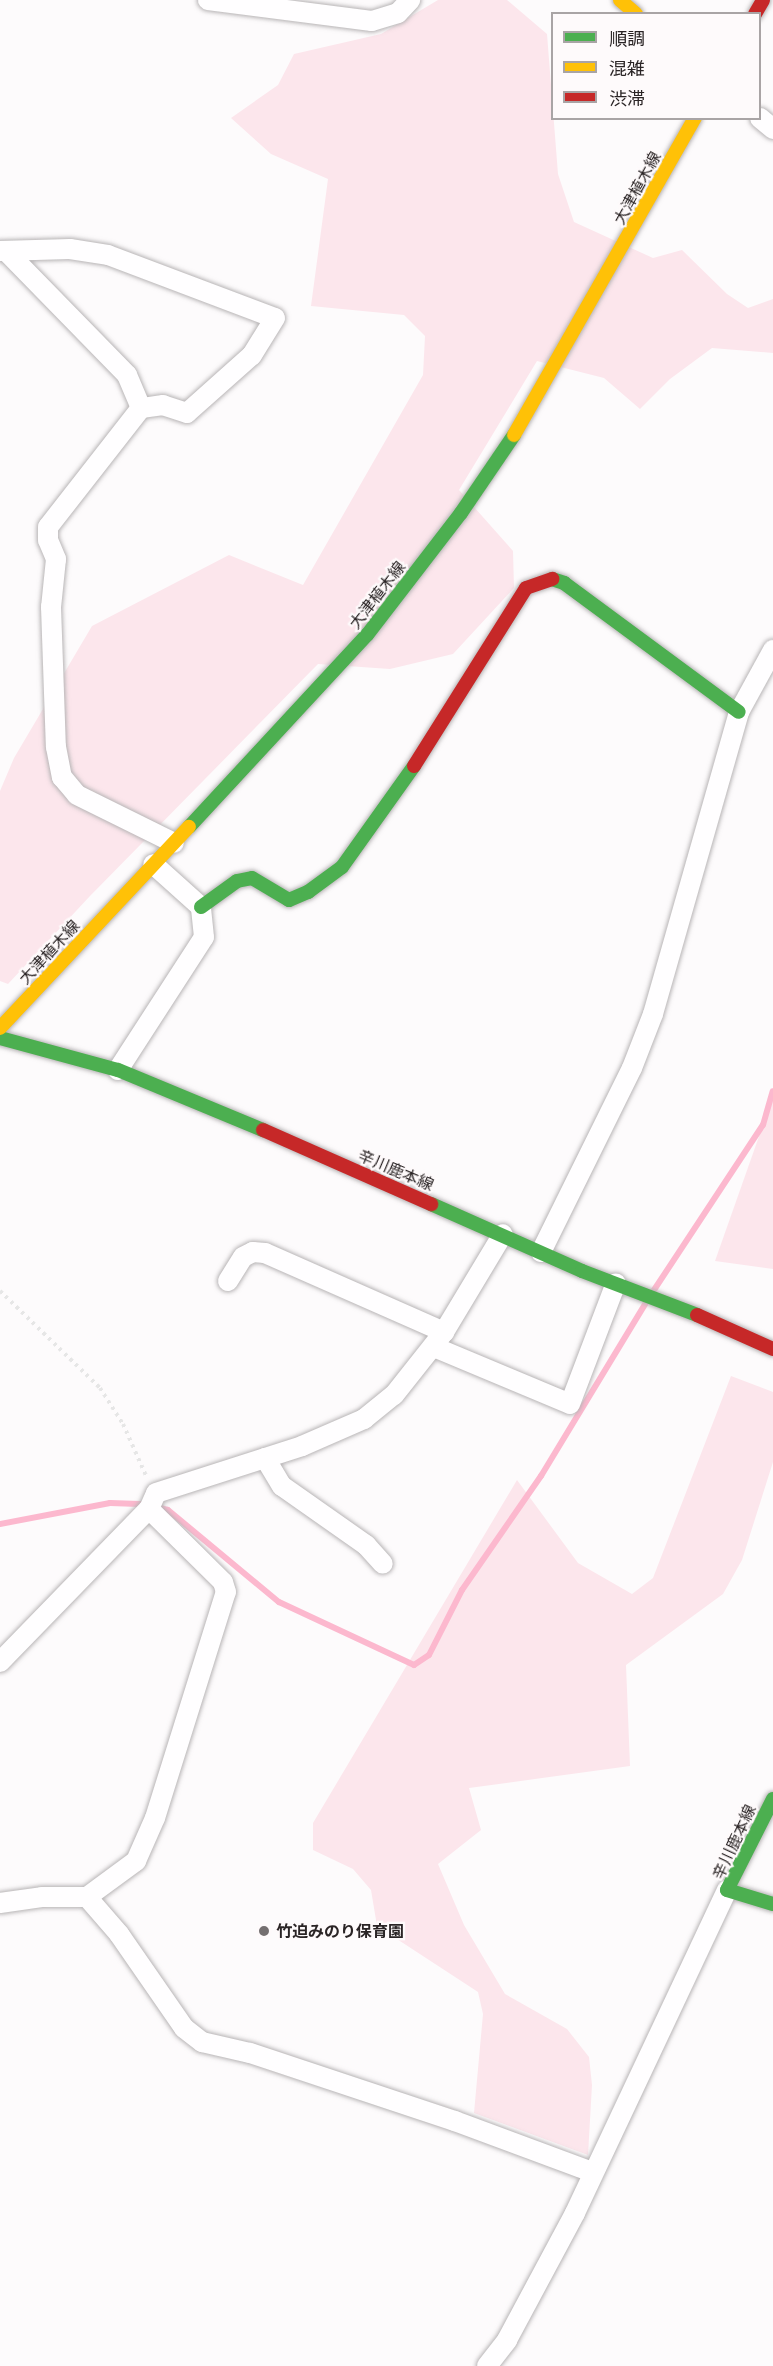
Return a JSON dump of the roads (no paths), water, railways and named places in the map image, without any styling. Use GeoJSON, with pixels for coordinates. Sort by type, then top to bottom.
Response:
{"type":"FeatureCollection","features":[{"type":"Feature","properties":{"kind":"main road"},"geometry":{"type":"LineString","coordinates":[[620,0],[634,12]]}},
{"type":"Feature","properties":{"kind":"main road","name":"大津植木線"},"geometry":{"type":"LineString","coordinates":[[0,1028],[367,635],[461,513],[502,456],[694,120]]}},
{"type":"Feature","properties":{"kind":"main road"},"geometry":{"type":"LineString","coordinates":[[201,907],[237,881],[252,878],[289,900],[308,892],[342,867],[396,795],[526,588],[548,578],[564,583],[739,712]]}},
{"type":"Feature","properties":{"kind":"main road","name":"辛川鹿本線"},"geometry":{"type":"LineString","coordinates":[[0,1038],[118,1070],[773,1349]]}},
{"type":"Feature","properties":{"kind":"main road","name":"辛川鹿本線"},"geometry":{"type":"LineString","coordinates":[[773,1798],[727,1890],[773,1904]]}},
{"type":"Feature","properties":{"kind":"street"},"geometry":{"type":"LineString","coordinates":[[208,0],[364,21],[398,13],[410,0]]}},
{"type":"Feature","properties":{"kind":"street"},"geometry":{"type":"LineString","coordinates":[[761,120],[773,129]]}},
{"type":"Feature","properties":{"kind":"street"},"geometry":{"type":"LineString","coordinates":[[4,251],[70,249],[108,255],[275,318],[252,355],[187,413],[163,405],[141,408],[48,527],[48,540],[56,559],[51,607],[56,747],[62,777],[77,795],[174,843]]}},
{"type":"Feature","properties":{"kind":"street"},"geometry":{"type":"LineString","coordinates":[[4,251],[126,375],[141,408]]}},
{"type":"Feature","properties":{"kind":"street"},"geometry":{"type":"LineString","coordinates":[[541,1252],[627,1079],[653,1014],[739,712],[773,650]]}},
{"type":"Feature","properties":{"kind":"street"},"geometry":{"type":"LineString","coordinates":[[118,1070],[204,937],[201,907],[153,864]]}},
{"type":"Feature","properties":{"kind":"street"},"geometry":{"type":"LineString","coordinates":[[0,1662],[149,1509],[156,1493],[265,1458],[364,1419],[394,1395],[439,1339],[503,1234]]}},
{"type":"Feature","properties":{"kind":"street"},"geometry":{"type":"LineString","coordinates":[[228,1281],[243,1257],[253,1252],[265,1253],[570,1404],[616,1283]]}},
{"type":"Feature","properties":{"kind":"street"},"geometry":{"type":"LineString","coordinates":[[265,1458],[282,1486],[366,1545],[383,1564]]}},
{"type":"Feature","properties":{"kind":"street"},"geometry":{"type":"LineString","coordinates":[[0,1903],[42,1897],[87,1897],[136,1861],[155,1818],[226,1592],[223,1582],[149,1509]]}},
{"type":"Feature","properties":{"kind":"street"},"geometry":{"type":"LineString","coordinates":[[486,2366],[507,2340],[534,2290],[727,1890]]}},
{"type":"Feature","properties":{"kind":"street"},"geometry":{"type":"LineString","coordinates":[[87,1897],[119,1934],[184,2028],[202,2042],[250,2053],[455,2121],[592,2172]]}},
{"type":"Feature","properties":{"kind":"waterway"},"geometry":{"type":"LineString","coordinates":[[654,1290],[763,1125],[773,1091]]}},
{"type":"Feature","properties":{"kind":"waterway"},"geometry":{"type":"LineString","coordinates":[[157,1507],[168,1510],[279,1602],[414,1665],[429,1655],[462,1590],[541,1476],[647,1301]]}},
{"type":"Feature","properties":{"kind":"waterway"},"geometry":{"type":"LineString","coordinates":[[0,1524],[110,1503],[147,1504]]}},
{"type":"Feature","properties":{"kind":"place","name":"竹迫みのり保育園"},"geometry":{"type":"Point","coordinates":[264,1931]}}]}
